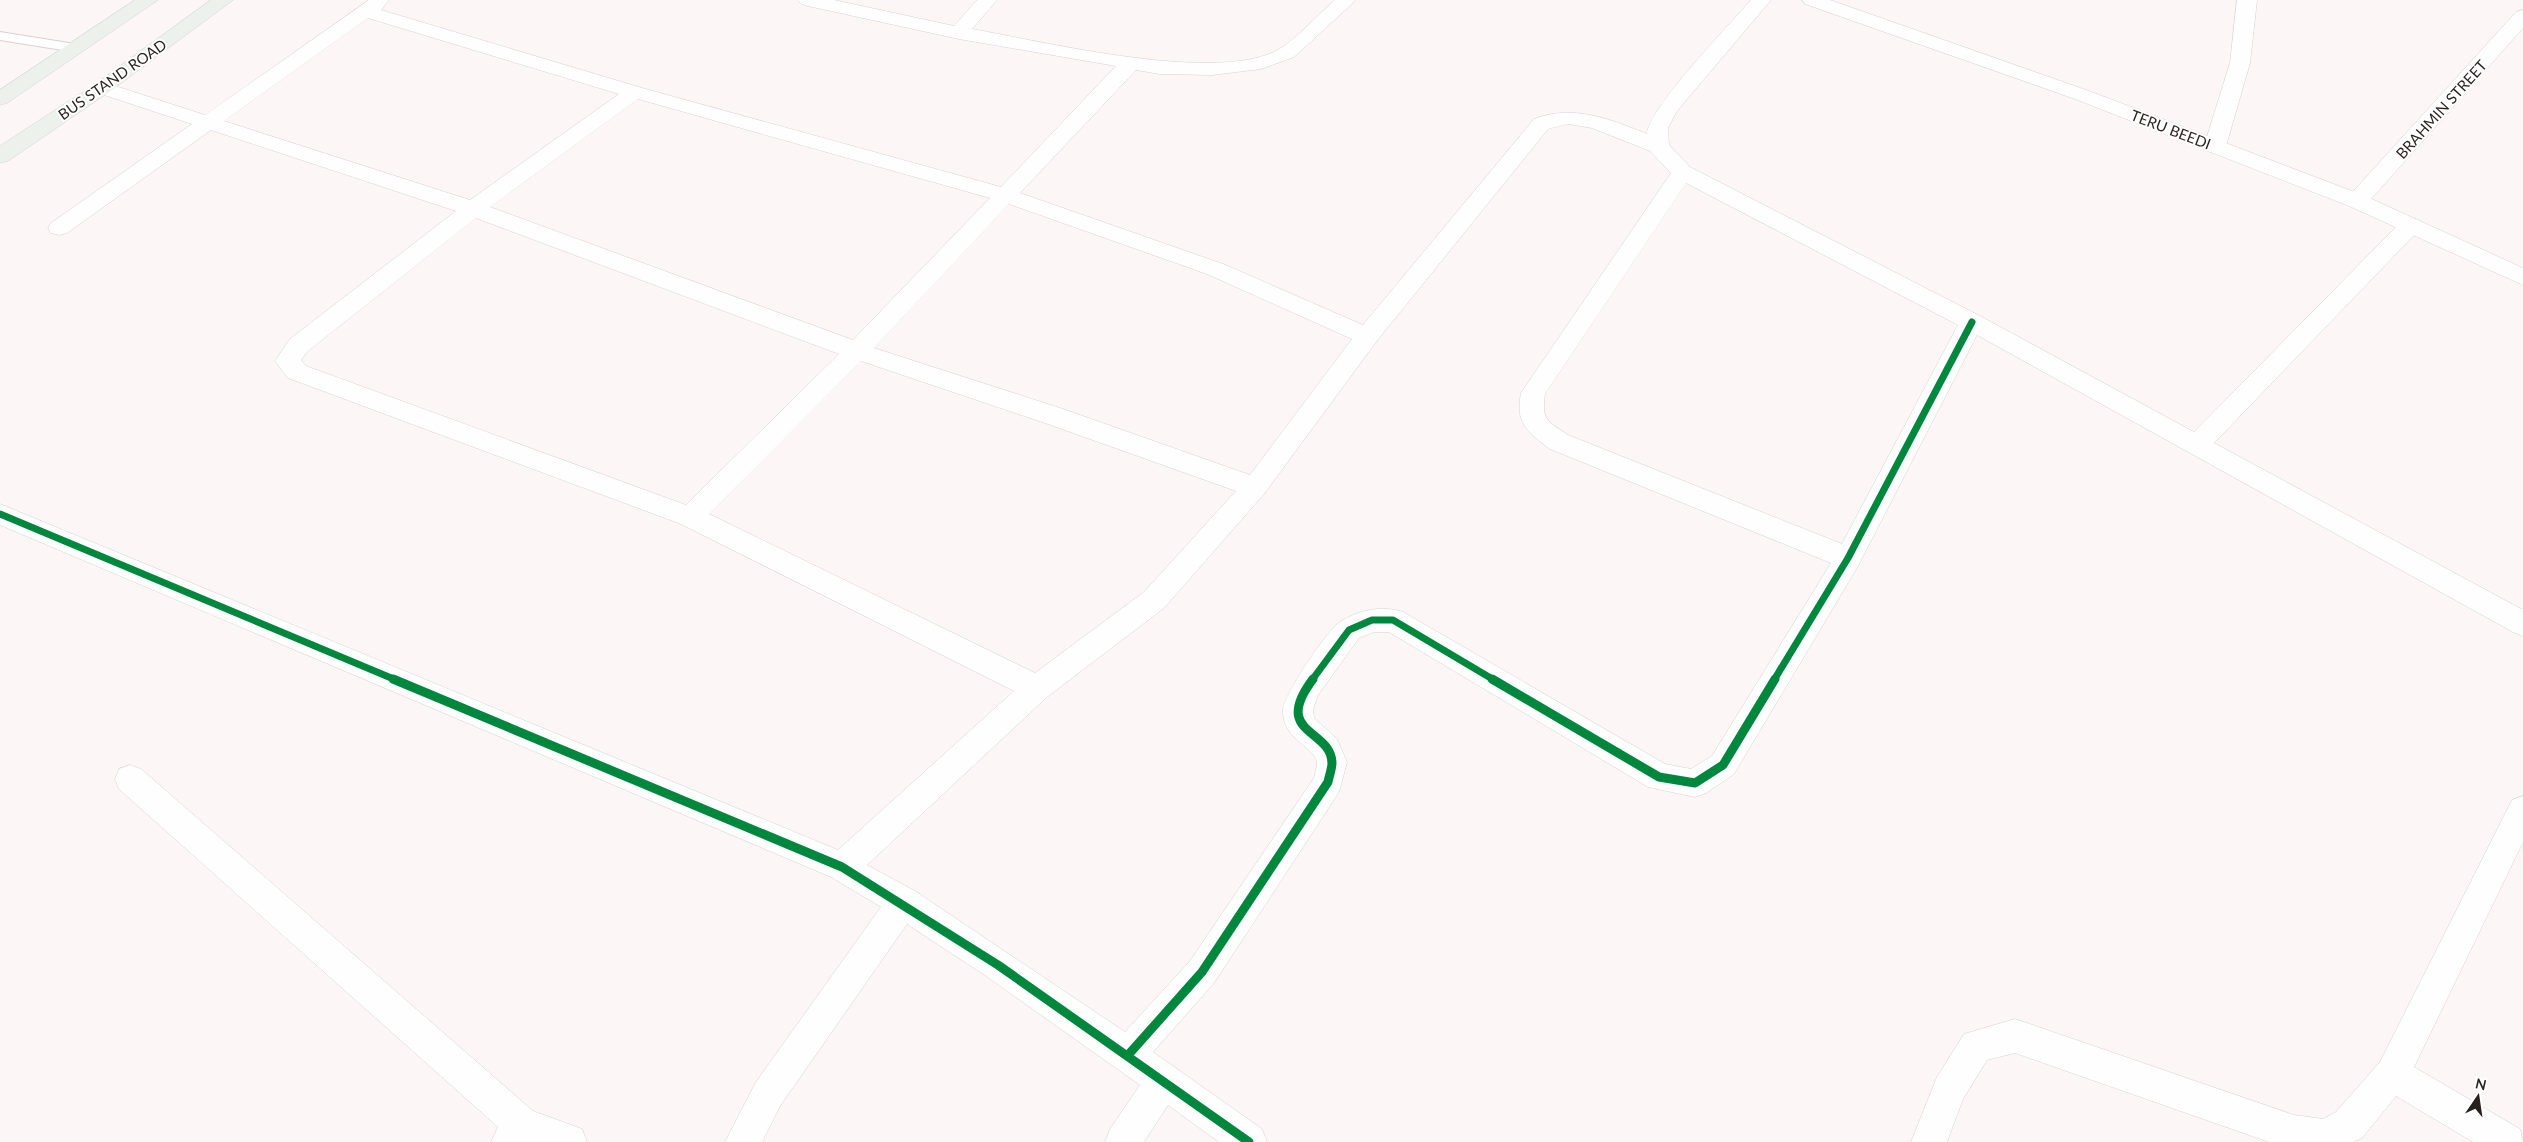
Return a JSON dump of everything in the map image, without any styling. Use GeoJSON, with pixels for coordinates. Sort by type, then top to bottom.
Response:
{"type":"FeatureCollection","features":[{"type":"Feature","properties":{"kind":"highway"},"geometry":{"type":"LineString","coordinates":[[0,99],[148,0]]}},
{"type":"Feature","properties":{"kind":"highway","name":"BUS STAND ROAD"},"geometry":{"type":"LineString","coordinates":[[0,156],[9,140],[102,88],[223,0]]}},
{"type":"Feature","properties":{"kind":"street"},"geometry":{"type":"LineString","coordinates":[[813,0],[959,33],[1131,63],[1160,68],[1212,69],[1254,65],[1287,53],[1346,0]]}},
{"type":"Feature","properties":{"kind":"street"},"geometry":{"type":"LineString","coordinates":[[959,33],[987,0]]}},
{"type":"Feature","properties":{"kind":"street"},"geometry":{"type":"LineString","coordinates":[[1658,146],[1658,128],[1668,109],[1761,0]]}},
{"type":"Feature","properties":{"kind":"street","name":"TERU BEEDI"},"geometry":{"type":"LineString","coordinates":[[1812,0],[2082,95],[2358,201],[2523,277]]}},
{"type":"Feature","properties":{"kind":"street"},"geometry":{"type":"LineString","coordinates":[[2215,146],[2240,63],[2247,0]]}},
{"type":"Feature","properties":{"kind":"street"},"geometry":{"type":"LineString","coordinates":[[59,228],[373,6],[635,92],[1004,195],[1215,268],[1367,336]]}},
{"type":"Feature","properties":{"kind":"street","name":"BRAHMIN STREET"},"geometry":{"type":"LineString","coordinates":[[2358,201],[2521,23]]}},
{"type":"Feature","properties":{"kind":"street"},"geometry":{"type":"LineString","coordinates":[[690,517],[857,351],[1131,63]]}},
{"type":"Feature","properties":{"kind":"street"},"geometry":{"type":"LineString","coordinates":[[102,88],[473,209],[857,351],[1054,416],[1254,487]]}},
{"type":"Feature","properties":{"kind":"street"},"geometry":{"type":"LineString","coordinates":[[635,92],[473,209],[299,345],[287,360],[297,372],[690,517],[1037,688]]}},
{"type":"Feature","properties":{"kind":"street"},"geometry":{"type":"LineString","coordinates":[[842,866],[1037,688],[1154,600],[1254,487],[1367,336],[1541,124],[1551,118],[1570,116],[1596,123],[1658,146],[1682,172],[1972,322],[2198,444],[2523,624]]}},
{"type":"Feature","properties":{"kind":"street"},"geometry":{"type":"LineString","coordinates":[[1682,172],[1622,264],[1533,393],[1530,410],[1539,427],[1559,442],[1848,558]]}},
{"type":"Feature","properties":{"kind":"street"},"geometry":{"type":"LineString","coordinates":[[2198,444],[2411,225]]}},
{"type":"Feature","properties":{"kind":"street"},"geometry":{"type":"LineString","coordinates":[[1129,1054],[1202,972],[1328,782],[1332,762],[1326,748],[1300,724],[1298,708],[1305,689],[1349,630],[1372,620],[1393,620],[1659,776],[1695,783],[1723,765],[1848,558],[1972,322]]}},
{"type":"Feature","properties":{"kind":"street"},"geometry":{"type":"LineString","coordinates":[[0,514],[842,866],[904,902],[1129,1054],[1250,1142]]}},
{"type":"Feature","properties":{"kind":"street"},"geometry":{"type":"LineString","coordinates":[[130,779],[515,1134],[569,1142]]}},
{"type":"Feature","properties":{"kind":"street"},"geometry":{"type":"LineString","coordinates":[[1929,1142],[1948,1089],[1976,1046],[2015,1036],[2294,1133],[2325,1136],[2349,1125],[2392,1074],[2523,810]]}},
{"type":"Feature","properties":{"kind":"street"},"geometry":{"type":"LineString","coordinates":[[743,1142],[768,1094],[904,902]]}},
{"type":"Feature","properties":{"kind":"street"},"geometry":{"type":"LineString","coordinates":[[2392,1074],[2507,1142]]}},
{"type":"Feature","properties":{"kind":"street"},"geometry":{"type":"LineString","coordinates":[[1123,1142],[1164,1081]]}},
{"type":"Feature","properties":{"kind":"lane"},"geometry":{"type":"LineString","coordinates":[[0,36],[75,48]]}},
{"type":"Feature","properties":{"kind":"cycle path"},"geometry":{"type":"LineString","coordinates":[[1129,1054],[1202,972],[1328,782],[1332,762],[1326,748],[1300,724],[1298,709],[1305,689],[1349,630],[1372,620],[1393,620],[1659,777],[1695,783],[1723,765],[1848,558],[1972,322]]}},
{"type":"Feature","properties":{"kind":"cycle path"},"geometry":{"type":"LineString","coordinates":[[0,514],[842,867],[947,931],[1049,999],[1249,1142]]}}]}
